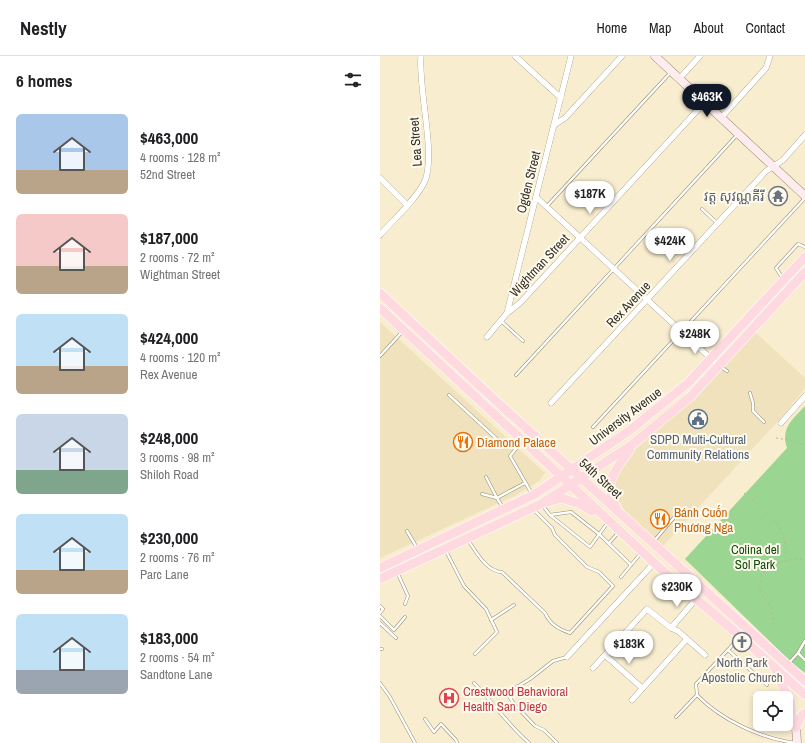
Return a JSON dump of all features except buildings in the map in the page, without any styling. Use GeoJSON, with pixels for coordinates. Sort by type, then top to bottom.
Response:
{"type":"FeatureCollection","features":[{"type":"Feature","properties":{"kind":"main road","name":"University Avenue"},"geometry":{"type":"LineString","coordinates":[[380,568],[533,495],[573,470],[635,427],[688,383],[805,257]]}},
{"type":"Feature","properties":{"kind":"main road","name":"University Avenue"},"geometry":{"type":"LineString","coordinates":[[380,579],[541,504],[633,444],[723,368],[805,272]]}},
{"type":"Feature","properties":{"kind":"main road","name":"54th Street"},"geometry":{"type":"LineString","coordinates":[[380,293],[652,543],[805,681]]}},
{"type":"Feature","properties":{"kind":"main road","name":"54th Street"},"geometry":{"type":"LineString","coordinates":[[380,308],[654,563],[772,664],[805,695]]}},
{"type":"Feature","properties":{"kind":"main road"},"geometry":{"type":"LineString","coordinates":[[460,382],[467,381],[484,389]]}},
{"type":"Feature","properties":{"kind":"main road"},"geometry":{"type":"LineString","coordinates":[[619,512],[610,491],[610,483],[614,469],[633,444]]}},
{"type":"Feature","properties":{"kind":"main road"},"geometry":{"type":"LineString","coordinates":[[541,504],[561,498],[580,504],[608,521]]}},
{"type":"Feature","properties":{"kind":"main road"},"geometry":{"type":"LineString","coordinates":[[772,664],[786,691],[796,727]]}},
{"type":"Feature","properties":{"kind":"main road"},"geometry":{"type":"LineString","coordinates":[[787,664],[805,676]]}},
{"type":"Feature","properties":{"kind":"main road"},"geometry":{"type":"LineString","coordinates":[[796,727],[801,716],[805,713]]}},
{"type":"Feature","properties":{"kind":"street","name":"Lea Street"},"geometry":{"type":"LineString","coordinates":[[380,235],[424,184],[430,164],[421,86],[421,56]]}},
{"type":"Feature","properties":{"kind":"street"},"geometry":{"type":"LineString","coordinates":[[515,56],[561,98]]}},
{"type":"Feature","properties":{"kind":"street","name":"Ogden Street"},"geometry":{"type":"LineString","coordinates":[[507,313],[572,56]]}},
{"type":"Feature","properties":{"kind":"street"},"geometry":{"type":"LineString","coordinates":[[554,125],[565,118],[622,56]]}},
{"type":"Feature","properties":{"kind":"street"},"geometry":{"type":"LineString","coordinates":[[655,56],[805,197]]}},
{"type":"Feature","properties":{"kind":"street"},"geometry":{"type":"LineString","coordinates":[[680,79],[700,56]]}},
{"type":"Feature","properties":{"kind":"street"},"geometry":{"type":"LineString","coordinates":[[721,118],[766,68],[770,56]]}},
{"type":"Feature","properties":{"kind":"street","name":"Wightman Street"},"geometry":{"type":"LineString","coordinates":[[487,337],[507,313],[520,303],[705,102]]}},
{"type":"Feature","properties":{"kind":"street","name":"Rex Avenue"},"geometry":{"type":"LineString","coordinates":[[551,403],[766,171],[782,160],[805,135]]}},
{"type":"Feature","properties":{"kind":"street"},"geometry":{"type":"LineString","coordinates":[[380,178],[407,204]]}},
{"type":"Feature","properties":{"kind":"street"},"geometry":{"type":"LineString","coordinates":[[536,197],[723,368]]}},
{"type":"Feature","properties":{"kind":"street"},"geometry":{"type":"LineString","coordinates":[[781,423],[805,396]]}},
{"type":"Feature","properties":{"kind":"street"},"geometry":{"type":"LineString","coordinates":[[567,657],[654,563]]}},
{"type":"Feature","properties":{"kind":"street"},"geometry":{"type":"LineString","coordinates":[[671,628],[696,599]]}},
{"type":"Feature","properties":{"kind":"street"},"geometry":{"type":"LineString","coordinates":[[593,668],[646,609],[671,628],[678,631],[705,655]]}},
{"type":"Feature","properties":{"kind":"street"},"geometry":{"type":"LineString","coordinates":[[632,700],[687,639]]}},
{"type":"Feature","properties":{"kind":"street"},"geometry":{"type":"LineString","coordinates":[[605,655],[642,688]]}},
{"type":"Feature","properties":{"kind":"street"},"geometry":{"type":"LineString","coordinates":[[796,727],[797,743]]}},
{"type":"Feature","properties":{"kind":"lane"},"geometry":{"type":"LineString","coordinates":[[546,206],[672,72]]}},
{"type":"Feature","properties":{"kind":"lane"},"geometry":{"type":"LineString","coordinates":[[516,374],[615,269],[738,134]]}},
{"type":"Feature","properties":{"kind":"lane"},"geometry":{"type":"LineString","coordinates":[[593,427],[805,197]]}},
{"type":"Feature","properties":{"kind":"lane"},"geometry":{"type":"LineString","coordinates":[[702,209],[717,224]]}},
{"type":"Feature","properties":{"kind":"lane"},"geometry":{"type":"LineString","coordinates":[[784,280],[776,268],[798,244],[805,247]]}},
{"type":"Feature","properties":{"kind":"lane"},"geometry":{"type":"LineString","coordinates":[[500,321],[523,341]]}},
{"type":"Feature","properties":{"kind":"lane"},"geometry":{"type":"LineString","coordinates":[[380,356],[404,330]]}},
{"type":"Feature","properties":{"kind":"lane"},"geometry":{"type":"LineString","coordinates":[[750,393],[753,403],[753,411],[764,422]]}},
{"type":"Feature","properties":{"kind":"lane"},"geometry":{"type":"LineString","coordinates":[[449,395],[500,442]]}},
{"type":"Feature","properties":{"kind":"lane"},"geometry":{"type":"LineString","coordinates":[[522,441],[510,456],[533,495]]}},
{"type":"Feature","properties":{"kind":"lane"},"geometry":{"type":"LineString","coordinates":[[486,477],[504,509]]}},
{"type":"Feature","properties":{"kind":"lane"},"geometry":{"type":"LineString","coordinates":[[482,494],[497,498],[525,483]]}},
{"type":"Feature","properties":{"kind":"lane"},"geometry":{"type":"LineString","coordinates":[[541,504],[550,515],[590,547],[608,521]]}},
{"type":"Feature","properties":{"kind":"lane"},"geometry":{"type":"LineString","coordinates":[[467,539],[478,556],[496,572],[502,572],[545,613],[549,621],[559,629],[570,633],[613,586],[599,572],[588,567],[582,562],[555,535],[552,528],[532,508]]}},
{"type":"Feature","properties":{"kind":"lane"},"geometry":{"type":"LineString","coordinates":[[550,515],[571,512],[599,534],[631,565]]}},
{"type":"Feature","properties":{"kind":"lane"},"geometry":{"type":"LineString","coordinates":[[652,543],[677,514]]}},
{"type":"Feature","properties":{"kind":"lane"},"geometry":{"type":"LineString","coordinates":[[407,531],[418,550]]}},
{"type":"Feature","properties":{"kind":"lane"},"geometry":{"type":"LineString","coordinates":[[609,543],[620,532]]}},
{"type":"Feature","properties":{"kind":"lane"},"geometry":{"type":"LineString","coordinates":[[445,549],[464,586],[486,609],[497,632],[474,654]]}},
{"type":"Feature","properties":{"kind":"lane"},"geometry":{"type":"LineString","coordinates":[[621,577],[642,552]]}},
{"type":"Feature","properties":{"kind":"lane"},"geometry":{"type":"LineString","coordinates":[[397,571],[408,596],[405,604]]}},
{"type":"Feature","properties":{"kind":"lane"},"geometry":{"type":"LineString","coordinates":[[491,620],[514,605]]}},
{"type":"Feature","properties":{"kind":"lane"},"geometry":{"type":"LineString","coordinates":[[380,606],[383,609],[380,613]]}},
{"type":"Feature","properties":{"kind":"lane"},"geometry":{"type":"LineString","coordinates":[[380,616],[394,630],[405,617]]}},
{"type":"Feature","properties":{"kind":"lane"},"geometry":{"type":"LineString","coordinates":[[380,623],[396,638]]}},
{"type":"Feature","properties":{"kind":"lane"},"geometry":{"type":"LineString","coordinates":[[740,637],[696,684],[697,694],[707,704],[736,722],[766,736],[797,743]]}},
{"type":"Feature","properties":{"kind":"lane"},"geometry":{"type":"LineString","coordinates":[[787,664],[798,653],[805,641]]}},
{"type":"Feature","properties":{"kind":"lane"},"geometry":{"type":"LineString","coordinates":[[728,650],[767,686]]}},
{"type":"Feature","properties":{"kind":"lane"},"geometry":{"type":"LineString","coordinates":[[798,653],[805,660]]}},
{"type":"Feature","properties":{"kind":"lane"},"geometry":{"type":"LineString","coordinates":[[556,743],[544,730],[535,726],[514,704],[507,693],[530,679],[553,661],[567,657]]}},
{"type":"Feature","properties":{"kind":"lane"},"geometry":{"type":"LineString","coordinates":[[474,683],[493,702],[515,731],[529,743]]}},
{"type":"Feature","properties":{"kind":"lane"},"geometry":{"type":"LineString","coordinates":[[380,684],[390,697],[415,743]]}},
{"type":"Feature","properties":{"kind":"lane"},"geometry":{"type":"LineString","coordinates":[[676,717],[697,694]]}},
{"type":"Feature","properties":{"kind":"lane"},"geometry":{"type":"LineString","coordinates":[[425,719],[434,732],[441,724],[457,743]]}},
{"type":"Feature","properties":{"kind":"path"},"geometry":{"type":"LineString","coordinates":[[776,438],[796,441],[805,446]]}},
{"type":"Feature","properties":{"kind":"path"},"geometry":{"type":"LineString","coordinates":[[594,479],[607,483]]}},
{"type":"Feature","properties":{"kind":"path"},"geometry":{"type":"LineString","coordinates":[[744,493],[780,527],[786,544],[785,559]]}},
{"type":"Feature","properties":{"kind":"path"},"geometry":{"type":"LineString","coordinates":[[774,624],[770,606],[762,594],[761,578],[772,565],[785,559],[805,560]]}},
{"type":"Feature","properties":{"kind":"shaded area"},"geometry":{"type":"Polygon","coordinates":[[[380,322],[545,473],[539,481],[516,495],[380,558],[380,322]]]}},
{"type":"Feature","properties":{"kind":"shaded area"},"geometry":{"type":"Polygon","coordinates":[[[755,332],[805,378],[805,388],[780,419],[663,546],[625,511],[614,492],[615,471],[631,453],[689,403],[755,332]]]}},
{"type":"Feature","properties":{"kind":"green space","name":"Colina del Sol Park"},"geometry":{"type":"Polygon","coordinates":[[[805,406],[805,673],[793,664],[685,559],[787,448],[785,441],[786,429],[805,406]]]}},
{"type":"Feature","properties":{"kind":"place","name":"វត្ត សុវណ្ណគីរី"},"geometry":{"type":"Point","coordinates":[778,196]}},
{"type":"Feature","properties":{"kind":"place","name":"SDPD Multi-Cultural Community Relations"},"geometry":{"type":"Point","coordinates":[698,419]}},
{"type":"Feature","properties":{"kind":"place","name":"Diamond Palace"},"geometry":{"type":"Point","coordinates":[463,442]}},
{"type":"Feature","properties":{"kind":"place","name":"Bánh Cuốn Phương Nga"},"geometry":{"type":"Point","coordinates":[660,519]}},
{"type":"Feature","properties":{"kind":"place","name":"North Park Apostolic Church"},"geometry":{"type":"Point","coordinates":[742,642]}},
{"type":"Feature","properties":{"kind":"place","name":"Crestwood Behavioral Health San Diego"},"geometry":{"type":"Point","coordinates":[449,698]}}]}
